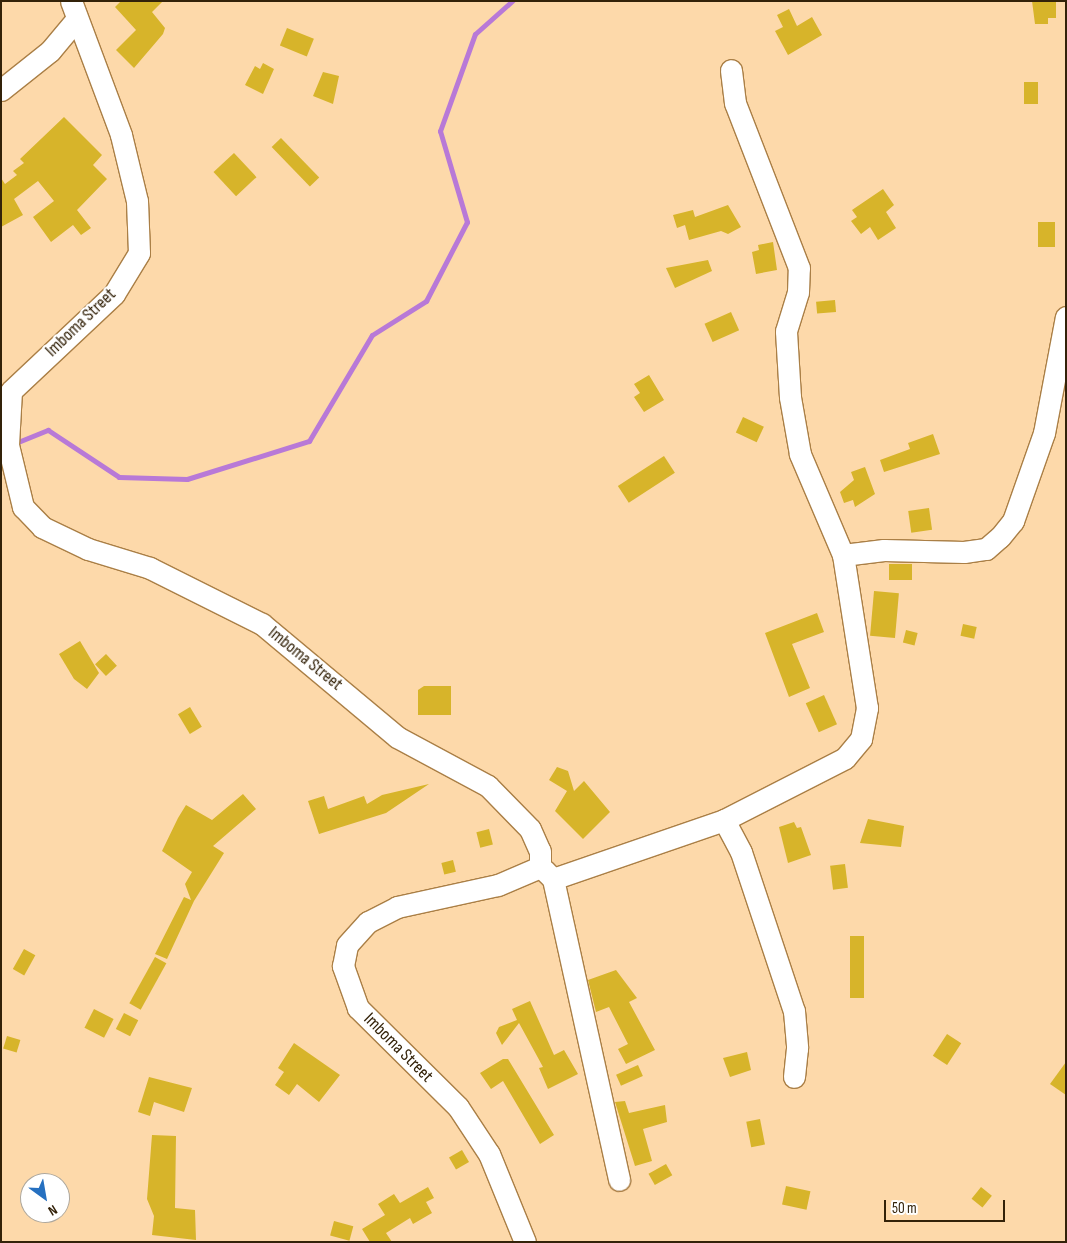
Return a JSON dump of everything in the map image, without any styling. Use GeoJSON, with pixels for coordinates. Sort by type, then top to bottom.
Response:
{"type":"FeatureCollection","features":[{"type":"Feature","properties":{"kind":"street"},"geometry":{"type":"LineString","coordinates":[[1,90],[50,51],[74,11]]}},
{"type":"Feature","properties":{"kind":"street","name":"Imboma Street"},"geometry":{"type":"LineString","coordinates":[[74,11],[121,135],[137,201],[139,253],[114,294],[20,379],[11,391],[7,447],[23,507],[42,527],[88,549],[150,568],[262,624],[397,737],[488,786],[530,829],[547,873],[397,907],[368,922],[347,945],[343,966],[358,1008],[458,1107],[489,1154],[525,1242]]}},
{"type":"Feature","properties":{"kind":"street"},"geometry":{"type":"LineString","coordinates":[[619,1180],[547,873],[724,820],[836,763],[861,739],[865,689],[843,555],[800,454],[790,397],[786,331],[798,292],[800,268],[735,103],[731,70]]}},
{"type":"Feature","properties":{"kind":"street"},"geometry":{"type":"LineString","coordinates":[[843,555],[894,550],[964,552],[986,549],[1000,537],[1013,521],[1044,433],[1066,317]]}},
{"type":"Feature","properties":{"kind":"street"},"geometry":{"type":"LineString","coordinates":[[724,820],[741,852],[794,1011],[797,1048],[794,1077]]}},
{"type":"Feature","properties":{"kind":"building"},"geometry":{"type":"Polygon","coordinates":[[[121,1],[163,1],[152,12],[165,28],[163,34],[134,68],[116,50],[136,30],[115,7],[121,1]]]}},
{"type":"Feature","properties":{"kind":"building"},"geometry":{"type":"Polygon","coordinates":[[[1032,1],[1056,1],[1056,18],[1048,18],[1048,24],[1035,24],[1032,1]]]}},
{"type":"Feature","properties":{"kind":"building"},"geometry":{"type":"Polygon","coordinates":[[[789,9],[797,26],[812,17],[822,35],[788,55],[775,31],[783,27],[777,15],[789,9]]]}},
{"type":"Feature","properties":{"kind":"building"},"geometry":{"type":"Polygon","coordinates":[[[287,28],[314,39],[307,56],[280,46],[287,28]]]}},
{"type":"Feature","properties":{"kind":"building"},"geometry":{"type":"Polygon","coordinates":[[[263,63],[274,69],[263,94],[245,85],[255,66],[260,69],[263,63]]]}},
{"type":"Feature","properties":{"kind":"building"},"geometry":{"type":"Polygon","coordinates":[[[323,72],[339,76],[333,104],[313,96],[323,72]]]}},
{"type":"Feature","properties":{"kind":"building"},"geometry":{"type":"Polygon","coordinates":[[[1024,82],[1038,82],[1038,104],[1024,104],[1024,82]]]}},
{"type":"Feature","properties":{"kind":"building"},"geometry":{"type":"Polygon","coordinates":[[[64,117],[102,155],[93,165],[107,179],[77,210],[91,228],[81,235],[73,225],[51,242],[33,217],[54,201],[38,181],[14,199],[23,215],[1,227],[1,178],[5,184],[17,175],[13,171],[24,163],[20,159],[64,117]]]}},
{"type":"Feature","properties":{"kind":"building"},"geometry":{"type":"Polygon","coordinates":[[[281,138],[319,178],[310,187],[272,147],[281,138]]]}},
{"type":"Feature","properties":{"kind":"building"},"geometry":{"type":"Polygon","coordinates":[[[234,153],[257,177],[236,196],[214,172],[234,153]]]}},
{"type":"Feature","properties":{"kind":"building"},"geometry":{"type":"Polygon","coordinates":[[[883,189],[894,205],[886,212],[896,228],[878,240],[870,227],[861,234],[851,221],[857,217],[852,210],[883,189]]]}},
{"type":"Feature","properties":{"kind":"building"},"geometry":{"type":"Polygon","coordinates":[[[728,205],[741,227],[728,234],[721,231],[689,240],[685,225],[677,228],[673,215],[693,210],[695,217],[728,205]]]}},
{"type":"Feature","properties":{"kind":"building"},"geometry":{"type":"Polygon","coordinates":[[[1038,222],[1055,222],[1055,247],[1038,247],[1038,222]]]}},
{"type":"Feature","properties":{"kind":"building"},"geometry":{"type":"Polygon","coordinates":[[[773,242],[777,270],[756,274],[752,252],[759,250],[758,245],[773,242]]]}},
{"type":"Feature","properties":{"kind":"building"},"geometry":{"type":"Polygon","coordinates":[[[708,260],[712,271],[675,288],[666,268],[708,260]]]}},
{"type":"Feature","properties":{"kind":"building"},"geometry":{"type":"Polygon","coordinates":[[[835,300],[836,312],[817,314],[816,302],[835,300]]]}},
{"type":"Feature","properties":{"kind":"building"},"geometry":{"type":"Polygon","coordinates":[[[731,312],[739,330],[713,342],[705,324],[731,312]]]}},
{"type":"Feature","properties":{"kind":"building"},"geometry":{"type":"Polygon","coordinates":[[[649,375],[664,400],[644,412],[634,397],[640,393],[634,384],[649,375]]]}},
{"type":"Feature","properties":{"kind":"building"},"geometry":{"type":"Polygon","coordinates":[[[743,417],[764,427],[757,442],[736,432],[743,417]]]}},
{"type":"Feature","properties":{"kind":"building"},"geometry":{"type":"Polygon","coordinates":[[[933,434],[940,454],[884,472],[880,460],[910,449],[908,443],[933,434]]]}},
{"type":"Feature","properties":{"kind":"building"},"geometry":{"type":"Polygon","coordinates":[[[664,456],[675,473],[629,503],[618,486],[664,456]]]}},
{"type":"Feature","properties":{"kind":"building"},"geometry":{"type":"Polygon","coordinates":[[[865,467],[875,494],[855,507],[853,500],[844,503],[840,492],[854,480],[851,472],[865,467]]]}},
{"type":"Feature","properties":{"kind":"building"},"geometry":{"type":"Polygon","coordinates":[[[929,508],[932,530],[911,533],[908,511],[929,508]]]}},
{"type":"Feature","properties":{"kind":"building"},"geometry":{"type":"Polygon","coordinates":[[[889,564],[912,564],[912,580],[889,580],[889,564]]]}},
{"type":"Feature","properties":{"kind":"building"},"geometry":{"type":"Polygon","coordinates":[[[874,591],[899,593],[895,638],[870,636],[874,591]]]}},
{"type":"Feature","properties":{"kind":"building"},"geometry":{"type":"Polygon","coordinates":[[[817,613],[824,632],[792,644],[810,688],[789,697],[765,633],[817,613]]]}},
{"type":"Feature","properties":{"kind":"building"},"geometry":{"type":"Polygon","coordinates":[[[963,624],[977,627],[974,639],[961,636],[963,624]]]}},
{"type":"Feature","properties":{"kind":"building"},"geometry":{"type":"Polygon","coordinates":[[[906,630],[918,633],[914,646],[903,643],[906,630]]]}},
{"type":"Feature","properties":{"kind":"building"},"geometry":{"type":"Polygon","coordinates":[[[80,641],[99,673],[87,689],[74,679],[59,654],[80,641]]]}},
{"type":"Feature","properties":{"kind":"building"},"geometry":{"type":"Polygon","coordinates":[[[106,654],[117,666],[106,676],[95,664],[106,654]]]}},
{"type":"Feature","properties":{"kind":"building"},"geometry":{"type":"Polygon","coordinates":[[[424,686],[451,686],[451,715],[418,715],[418,690],[424,686]]]}},
{"type":"Feature","properties":{"kind":"building"},"geometry":{"type":"Polygon","coordinates":[[[824,695],[837,724],[819,732],[806,703],[824,695]]]}},
{"type":"Feature","properties":{"kind":"building"},"geometry":{"type":"Polygon","coordinates":[[[190,707],[202,727],[190,734],[178,714],[190,707]]]}},
{"type":"Feature","properties":{"kind":"building"},"geometry":{"type":"Polygon","coordinates":[[[557,767],[568,771],[574,791],[584,781],[610,812],[583,839],[555,811],[567,791],[549,780],[557,767]]]}},
{"type":"Feature","properties":{"kind":"building"},"geometry":{"type":"Polygon","coordinates":[[[429,784],[386,813],[319,834],[308,801],[324,796],[328,809],[364,796],[367,804],[382,795],[429,784]]]}},
{"type":"Feature","properties":{"kind":"building"},"geometry":{"type":"Polygon","coordinates":[[[243,794],[256,809],[213,846],[224,853],[194,901],[167,959],[155,954],[184,897],[191,900],[185,884],[192,872],[162,851],[178,818],[186,805],[212,820],[243,794]]]}},
{"type":"Feature","properties":{"kind":"building"},"geometry":{"type":"Polygon","coordinates":[[[868,819],[904,826],[901,847],[860,843],[868,819]]]}},
{"type":"Feature","properties":{"kind":"building"},"geometry":{"type":"Polygon","coordinates":[[[794,822],[797,828],[801,827],[811,855],[788,863],[779,827],[794,822]]]}},
{"type":"Feature","properties":{"kind":"building"},"geometry":{"type":"Polygon","coordinates":[[[489,829],[493,845],[480,848],[476,832],[489,829]]]}},
{"type":"Feature","properties":{"kind":"building"},"geometry":{"type":"Polygon","coordinates":[[[453,860],[456,872],[444,875],[441,863],[453,860]]]}},
{"type":"Feature","properties":{"kind":"building"},"geometry":{"type":"Polygon","coordinates":[[[845,864],[848,888],[833,890],[830,866],[845,864]]]}},
{"type":"Feature","properties":{"kind":"building"},"geometry":{"type":"Polygon","coordinates":[[[850,936],[864,936],[864,998],[850,998],[850,936]]]}},
{"type":"Feature","properties":{"kind":"building"},"geometry":{"type":"Polygon","coordinates":[[[24,949],[35,955],[24,975],[13,969],[24,949]]]}},
{"type":"Feature","properties":{"kind":"building"},"geometry":{"type":"Polygon","coordinates":[[[155,957],[166,963],[141,1010],[129,1003],[155,957]]]}},
{"type":"Feature","properties":{"kind":"building"},"geometry":{"type":"Polygon","coordinates":[[[616,970],[637,998],[629,1002],[655,1050],[626,1064],[618,1049],[628,1044],[609,1007],[596,1012],[588,980],[616,970]]]}},
{"type":"Feature","properties":{"kind":"building"},"geometry":{"type":"Polygon","coordinates":[[[530,1001],[554,1055],[564,1050],[578,1074],[548,1089],[539,1068],[543,1067],[519,1023],[502,1045],[496,1033],[499,1027],[517,1020],[512,1009],[530,1001]]]}},
{"type":"Feature","properties":{"kind":"building"},"geometry":{"type":"Polygon","coordinates":[[[94,1009],[114,1019],[104,1038],[84,1028],[94,1009]]]}},
{"type":"Feature","properties":{"kind":"building"},"geometry":{"type":"Polygon","coordinates":[[[124,1013],[138,1020],[130,1036],[116,1029],[124,1013]]]}},
{"type":"Feature","properties":{"kind":"building"},"geometry":{"type":"Polygon","coordinates":[[[947,1034],[961,1043],[947,1065],[933,1056],[947,1034]]]}},
{"type":"Feature","properties":{"kind":"building"},"geometry":{"type":"Polygon","coordinates":[[[7,1036],[20,1040],[17,1053],[3,1048],[7,1036]]]}},
{"type":"Feature","properties":{"kind":"building"},"geometry":{"type":"Polygon","coordinates":[[[294,1043],[340,1075],[319,1102],[297,1084],[289,1095],[275,1085],[284,1072],[278,1068],[294,1043]]]}},
{"type":"Feature","properties":{"kind":"building"},"geometry":{"type":"Polygon","coordinates":[[[747,1052],[751,1070],[730,1077],[723,1058],[747,1052]]]}},
{"type":"Feature","properties":{"kind":"building"},"geometry":{"type":"Polygon","coordinates":[[[503,1059],[508,1059],[554,1135],[540,1144],[503,1081],[491,1089],[480,1073],[503,1059]]]}},
{"type":"Feature","properties":{"kind":"building"},"geometry":{"type":"Polygon","coordinates":[[[1066,1062],[1066,1095],[1050,1084],[1066,1062]]]}},
{"type":"Feature","properties":{"kind":"building"},"geometry":{"type":"Polygon","coordinates":[[[638,1065],[643,1076],[621,1086],[616,1075],[638,1065]]]}},
{"type":"Feature","properties":{"kind":"building"},"geometry":{"type":"Polygon","coordinates":[[[149,1077],[192,1088],[184,1112],[154,1102],[150,1116],[138,1112],[149,1077]]]}},
{"type":"Feature","properties":{"kind":"building"},"geometry":{"type":"Polygon","coordinates":[[[625,1101],[629,1113],[665,1105],[667,1122],[643,1129],[652,1161],[635,1166],[615,1102],[625,1101]]]}},
{"type":"Feature","properties":{"kind":"building"},"geometry":{"type":"Polygon","coordinates":[[[760,1119],[765,1145],[751,1147],[746,1122],[760,1119]]]}},
{"type":"Feature","properties":{"kind":"building"},"geometry":{"type":"Polygon","coordinates":[[[152,1135],[176,1136],[175,1208],[195,1210],[196,1240],[152,1235],[154,1216],[147,1199],[152,1135]]]}},
{"type":"Feature","properties":{"kind":"building"},"geometry":{"type":"Polygon","coordinates":[[[462,1150],[469,1162],[456,1170],[449,1158],[462,1150]]]}},
{"type":"Feature","properties":{"kind":"building"},"geometry":{"type":"Polygon","coordinates":[[[666,1164],[672,1175],[655,1185],[649,1174],[666,1164]]]}},
{"type":"Feature","properties":{"kind":"building"},"geometry":{"type":"Polygon","coordinates":[[[786,1186],[810,1191],[807,1210],[782,1205],[786,1186]]]}},
{"type":"Feature","properties":{"kind":"building"},"geometry":{"type":"Polygon","coordinates":[[[428,1187],[434,1198],[426,1202],[432,1213],[413,1224],[410,1218],[386,1233],[392,1242],[370,1242],[362,1229],[385,1215],[378,1204],[394,1194],[400,1203],[428,1187]]]}},
{"type":"Feature","properties":{"kind":"building"},"geometry":{"type":"Polygon","coordinates":[[[981,1187],[992,1196],[982,1207],[972,1199],[981,1187]]]}},
{"type":"Feature","properties":{"kind":"building"},"geometry":{"type":"Polygon","coordinates":[[[334,1221],[353,1226],[349,1241],[330,1235],[334,1221]]]}},
{"type":"Feature","properties":{"kind":"waterway"},"geometry":{"type":"LineString","coordinates":[[13,444],[48,430],[119,477],[187,479],[309,441],[372,335],[426,301],[467,222],[440,131],[475,34],[512,1]]}}]}
